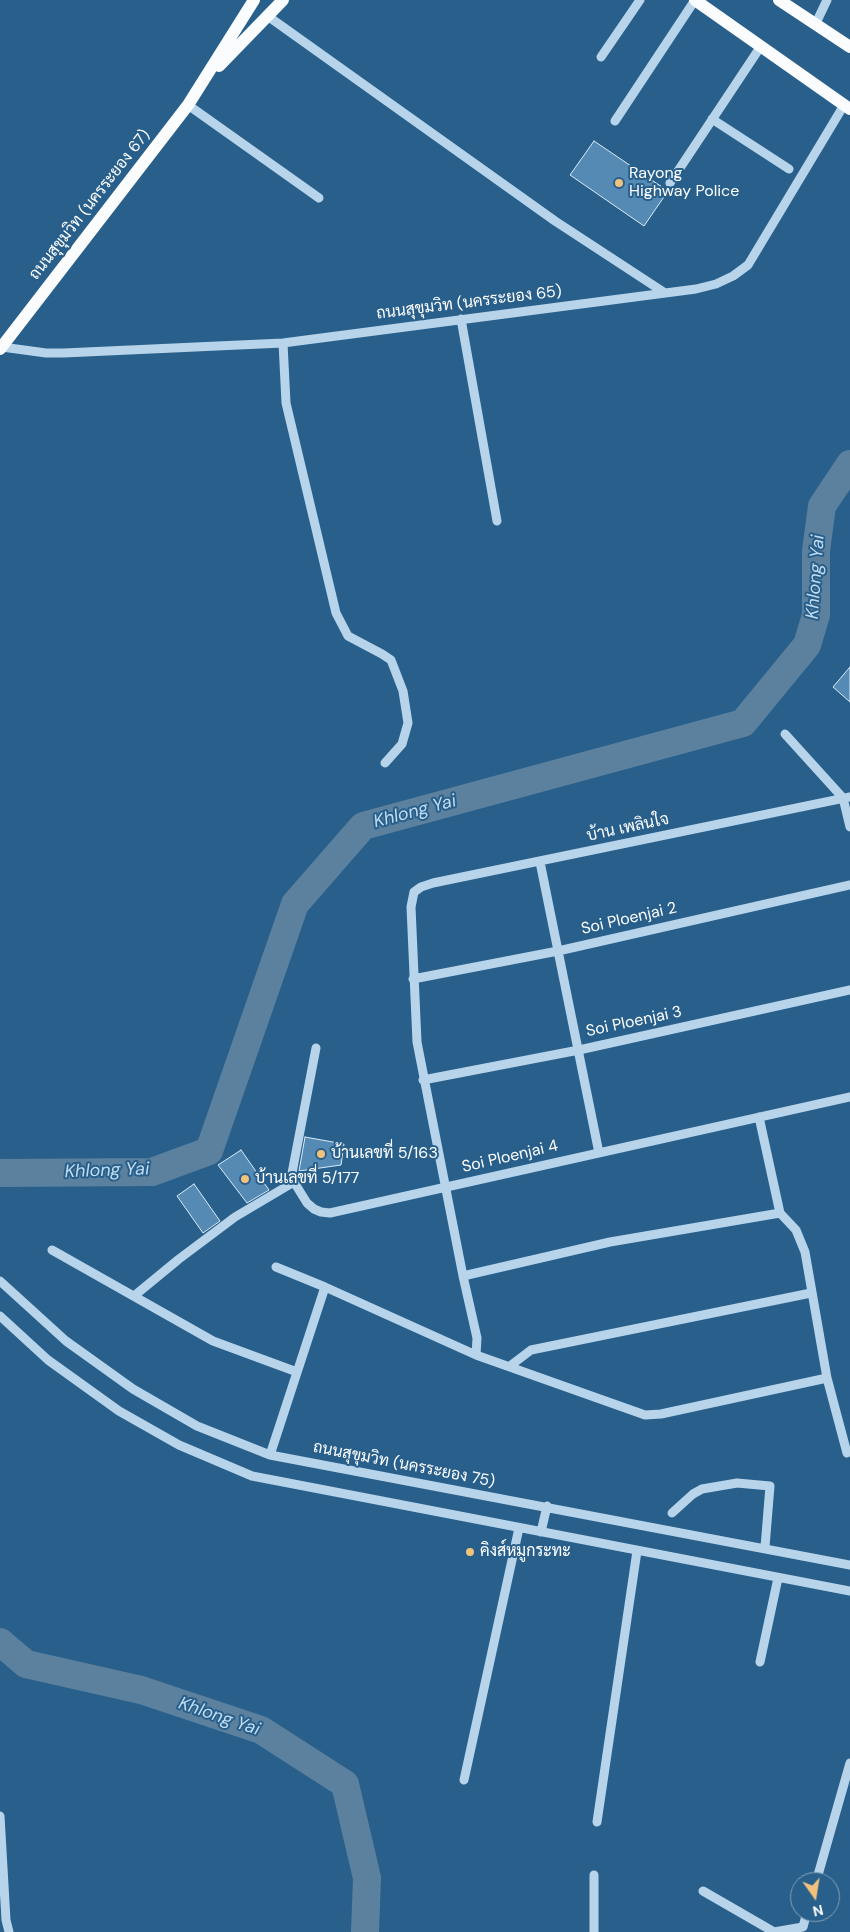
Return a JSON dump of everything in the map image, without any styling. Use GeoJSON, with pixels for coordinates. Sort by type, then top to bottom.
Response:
{"type":"FeatureCollection","features":[{"type":"Feature","properties":{"kind":"main road","name":"ถนนสุขุมวิท (นครระยอง 67)"},"geometry":{"type":"LineString","coordinates":[[1,348],[188,105],[254,0]]}},
{"type":"Feature","properties":{"kind":"main road","name":"ถนนสุขุมวิท (นครระยอง 67)"},"geometry":{"type":"LineString","coordinates":[[205,80],[284,0]]}},
{"type":"Feature","properties":{"kind":"main road"},"geometry":{"type":"LineString","coordinates":[[695,0],[847,107]]}},
{"type":"Feature","properties":{"kind":"main road"},"geometry":{"type":"LineString","coordinates":[[780,0],[850,47]]}},
{"type":"Feature","properties":{"kind":"street"},"geometry":{"type":"LineString","coordinates":[[601,57],[640,0]]}},
{"type":"Feature","properties":{"kind":"street"},"geometry":{"type":"LineString","coordinates":[[615,121],[695,0]]}},
{"type":"Feature","properties":{"kind":"street"},"geometry":{"type":"LineString","coordinates":[[816,23],[827,0]]}},
{"type":"Feature","properties":{"kind":"street"},"geometry":{"type":"LineString","coordinates":[[269,17],[555,221],[665,293]]}},
{"type":"Feature","properties":{"kind":"street"},"geometry":{"type":"LineString","coordinates":[[670,183],[761,46]]}},
{"type":"Feature","properties":{"kind":"street"},"geometry":{"type":"LineString","coordinates":[[188,105],[319,198]]}},
{"type":"Feature","properties":{"kind":"street","name":"ถนนสุขุมวิท (นครระยอง 65)"},"geometry":{"type":"LineString","coordinates":[[1,348],[64,353],[283,343],[665,293],[716,284],[733,276],[748,265],[847,107]]}},
{"type":"Feature","properties":{"kind":"street"},"geometry":{"type":"LineString","coordinates":[[712,119],[789,169]]}},
{"type":"Feature","properties":{"kind":"street"},"geometry":{"type":"LineString","coordinates":[[461,319],[497,521]]}},
{"type":"Feature","properties":{"kind":"street"},"geometry":{"type":"LineString","coordinates":[[283,343],[286,403],[336,613],[348,636],[391,660],[403,691],[408,723],[402,744],[385,763]]}},
{"type":"Feature","properties":{"kind":"street"},"geometry":{"type":"LineString","coordinates":[[785,734],[846,797],[850,827]]}},
{"type":"Feature","properties":{"kind":"street","name":"บ้าน เพลินใจ"},"geometry":{"type":"LineString","coordinates":[[413,979],[411,908],[414,892],[421,887],[846,797]]}},
{"type":"Feature","properties":{"kind":"street"},"geometry":{"type":"LineString","coordinates":[[540,862],[599,1153]]}},
{"type":"Feature","properties":{"kind":"street","name":"Soi Ploenjai 2"},"geometry":{"type":"LineString","coordinates":[[413,979],[558,951],[850,885]]}},
{"type":"Feature","properties":{"kind":"street"},"geometry":{"type":"LineString","coordinates":[[413,979],[417,1042],[423,1080],[462,1276],[477,1338],[476,1355]]}},
{"type":"Feature","properties":{"kind":"street","name":"Soi Ploenjai 3"},"geometry":{"type":"LineString","coordinates":[[423,1080],[579,1050],[850,990]]}},
{"type":"Feature","properties":{"kind":"street"},"geometry":{"type":"LineString","coordinates":[[134,1296],[235,1217],[294,1182],[292,1165],[316,1048]]}},
{"type":"Feature","properties":{"kind":"street","name":"Soi Ploenjai 4"},"geometry":{"type":"LineString","coordinates":[[294,1182],[307,1203],[314,1209],[330,1213],[850,1097]]}},
{"type":"Feature","properties":{"kind":"street"},"geometry":{"type":"LineString","coordinates":[[759,1117],[780,1213],[796,1230],[801,1238],[805,1252],[827,1378],[847,1453]]}},
{"type":"Feature","properties":{"kind":"street"},"geometry":{"type":"LineString","coordinates":[[462,1276],[610,1242],[780,1213]]}},
{"type":"Feature","properties":{"kind":"street"},"geometry":{"type":"LineString","coordinates":[[52,1250],[214,1341],[297,1372]]}},
{"type":"Feature","properties":{"kind":"street"},"geometry":{"type":"LineString","coordinates":[[276,1267],[325,1286],[476,1355],[645,1415],[660,1414],[827,1378]]}},
{"type":"Feature","properties":{"kind":"street","name":"ถนนสุขุมวิท (นครระยอง 75)"},"geometry":{"type":"LineString","coordinates":[[0,1281],[66,1341],[133,1389],[198,1426],[270,1455],[547,1506],[850,1565]]}},
{"type":"Feature","properties":{"kind":"street"},"geometry":{"type":"LineString","coordinates":[[270,1455],[325,1286]]}},
{"type":"Feature","properties":{"kind":"street"},"geometry":{"type":"LineString","coordinates":[[510,1366],[531,1350],[812,1293]]}},
{"type":"Feature","properties":{"kind":"street"},"geometry":{"type":"LineString","coordinates":[[0,1316],[48,1360],[119,1411],[179,1444],[252,1476],[850,1591]]}},
{"type":"Feature","properties":{"kind":"street"},"geometry":{"type":"LineString","coordinates":[[672,1512],[693,1494],[702,1489],[737,1483],[770,1486],[765,1548]]}},
{"type":"Feature","properties":{"kind":"street"},"geometry":{"type":"LineString","coordinates":[[541,1532],[547,1506]]}},
{"type":"Feature","properties":{"kind":"street"},"geometry":{"type":"LineString","coordinates":[[464,1780],[519,1528]]}},
{"type":"Feature","properties":{"kind":"street"},"geometry":{"type":"LineString","coordinates":[[597,1822],[637,1551]]}},
{"type":"Feature","properties":{"kind":"street"},"geometry":{"type":"LineString","coordinates":[[760,1662],[778,1578]]}},
{"type":"Feature","properties":{"kind":"street"},"geometry":{"type":"LineString","coordinates":[[819,1872],[850,1763]]}},
{"type":"Feature","properties":{"kind":"street"},"geometry":{"type":"LineString","coordinates":[[0,1816],[6,1920],[9,1932]]}},
{"type":"Feature","properties":{"kind":"street"},"geometry":{"type":"LineString","coordinates":[[594,1875],[594,1932]]}},
{"type":"Feature","properties":{"kind":"street"},"geometry":{"type":"LineString","coordinates":[[703,1891],[774,1932],[803,1927],[804,1922]]}},
{"type":"Feature","properties":{"kind":"building","name":"Rayong Highway Police"},"geometry":{"type":"Polygon","coordinates":[[[594,141],[668,191],[644,226],[570,175],[594,141]]]}},
{"type":"Feature","properties":{"kind":"building"},"geometry":{"type":"Polygon","coordinates":[[[850,667],[850,702],[833,687],[850,667]]]}},
{"type":"Feature","properties":{"kind":"building","name":"บ้านเลขที่ 5/163"},"geometry":{"type":"Polygon","coordinates":[[[305,1137],[344,1144],[341,1165],[299,1171],[305,1137]]]}},
{"type":"Feature","properties":{"kind":"building","name":"บ้านเลขที่ 5/177"},"geometry":{"type":"Polygon","coordinates":[[[241,1150],[269,1190],[247,1203],[218,1165],[241,1150]]]}},
{"type":"Feature","properties":{"kind":"building"},"geometry":{"type":"Polygon","coordinates":[[[194,1184],[220,1221],[203,1233],[177,1196],[194,1184]]]}},
{"type":"Feature","properties":{"kind":"waterway","name":"Khlong Yai"},"geometry":{"type":"LineString","coordinates":[[0,1173],[152,1172],[209,1151],[295,904],[363,826],[743,723],[807,645],[816,615],[816,551],[822,506],[850,464]]}},
{"type":"Feature","properties":{"kind":"waterway","name":"Khlong Yai"},"geometry":{"type":"LineString","coordinates":[[0,1642],[26,1664],[141,1690],[261,1730],[345,1784],[367,1878],[365,1932]]}},
{"type":"Feature","properties":{"kind":"place","name":"Rayong Highway Police"},"geometry":{"type":"Point","coordinates":[619,183]}},
{"type":"Feature","properties":{"kind":"place","name":"บ้านเลขที่ 5/163"},"geometry":{"type":"Point","coordinates":[321,1154]}},
{"type":"Feature","properties":{"kind":"place","name":"บ้านเลขที่ 5/177"},"geometry":{"type":"Point","coordinates":[245,1179]}},
{"type":"Feature","properties":{"kind":"place","name":"คิงส์หมูกระทะ"},"geometry":{"type":"Point","coordinates":[470,1552]}}]}
